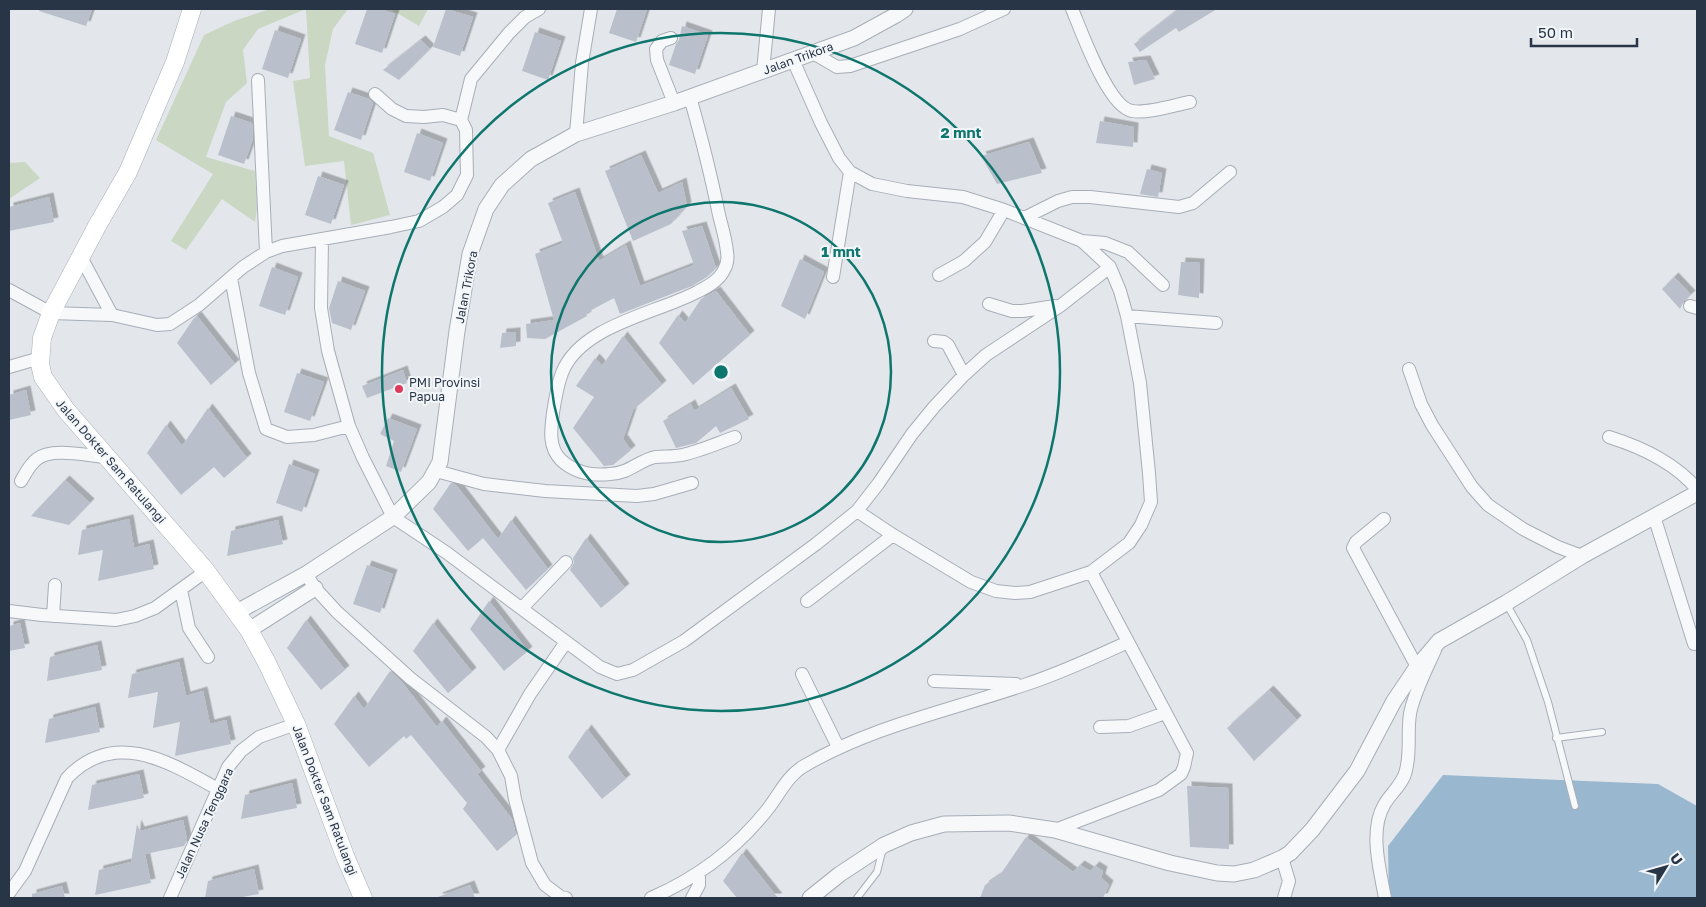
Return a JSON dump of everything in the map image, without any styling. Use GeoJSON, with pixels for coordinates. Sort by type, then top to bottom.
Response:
{"type":"FeatureCollection","features":[{"type":"Feature","properties":{"kind":"main road","name":"Jalan Dokter Sam Ratulangi"},"geometry":{"type":"LineString","coordinates":[[192,9],[176,62],[128,172],[51,313],[42,338],[40,358],[43,377],[66,410],[206,571],[249,630],[296,724],[345,856],[363,898]]}},
{"type":"Feature","properties":{"kind":"street"},"geometry":{"type":"LineString","coordinates":[[9,290],[51,313],[112,315],[157,325],[170,324],[199,305],[243,267],[266,252],[282,246],[418,221],[443,207],[456,195],[467,175],[466,130],[461,120],[471,79],[508,33],[525,17],[539,9]]}},
{"type":"Feature","properties":{"kind":"street"},"geometry":{"type":"LineString","coordinates":[[763,72],[770,9]]}},
{"type":"Feature","properties":{"kind":"street","name":"Jalan Trikora"},"geometry":{"type":"LineString","coordinates":[[237,612],[306,574],[393,517],[429,482],[436,471],[440,462],[444,438],[457,331],[470,254],[486,209],[502,185],[531,159],[576,134],[674,103],[854,38],[905,9]]}},
{"type":"Feature","properties":{"kind":"street"},"geometry":{"type":"LineString","coordinates":[[813,53],[837,67],[850,66],[960,29],[1004,9]]}},
{"type":"Feature","properties":{"kind":"street"},"geometry":{"type":"LineString","coordinates":[[1072,9],[1104,82],[1124,107],[1132,111],[1158,109],[1190,102]]}},
{"type":"Feature","properties":{"kind":"street"},"geometry":{"type":"LineString","coordinates":[[576,134],[588,10]]}},
{"type":"Feature","properties":{"kind":"street"},"geometry":{"type":"LineString","coordinates":[[671,38],[662,41],[656,49],[657,60],[674,103]]}},
{"type":"Feature","properties":{"kind":"street"},"geometry":{"type":"LineString","coordinates":[[793,60],[821,123],[839,158],[850,172],[872,184],[906,191],[963,197],[1004,210],[1082,240],[1105,243],[1128,252],[1164,285]]}},
{"type":"Feature","properties":{"kind":"street"},"geometry":{"type":"LineString","coordinates":[[258,80],[266,252]]}},
{"type":"Feature","properties":{"kind":"street"},"geometry":{"type":"LineString","coordinates":[[375,94],[392,109],[406,116],[443,115],[461,120]]}},
{"type":"Feature","properties":{"kind":"street"},"geometry":{"type":"LineString","coordinates":[[690,97],[714,188],[727,253],[724,272],[704,288],[676,303],[609,328],[589,340],[574,354],[562,372],[555,398],[551,434],[552,444],[558,457],[568,466],[591,474],[608,474],[624,472],[654,458],[680,455],[735,437]]}},
{"type":"Feature","properties":{"kind":"street"},"geometry":{"type":"LineString","coordinates":[[833,277],[850,172]]}},
{"type":"Feature","properties":{"kind":"street"},"geometry":{"type":"LineString","coordinates":[[1024,218],[1058,201],[1072,197],[1090,197],[1179,207],[1192,203],[1230,172]]}},
{"type":"Feature","properties":{"kind":"street"},"geometry":{"type":"LineString","coordinates":[[940,275],[964,261],[985,242],[1004,210]]}},
{"type":"Feature","properties":{"kind":"street"},"geometry":{"type":"LineString","coordinates":[[322,239],[322,315],[328,351],[349,426],[393,517],[448,552],[600,667],[617,674],[633,670],[684,641],[858,511],[917,428],[964,375],[986,355],[1060,306],[1110,267]]}},
{"type":"Feature","properties":{"kind":"street"},"geometry":{"type":"LineString","coordinates":[[858,511],[893,536],[971,582],[996,591],[1015,594],[1030,592],[1091,572],[1129,543],[1141,525],[1151,502],[1150,473],[1140,384],[1127,316],[1120,291],[1110,267],[1082,240]]}},
{"type":"Feature","properties":{"kind":"street"},"geometry":{"type":"LineString","coordinates":[[81,257],[112,315]]}},
{"type":"Feature","properties":{"kind":"street"},"geometry":{"type":"LineString","coordinates":[[231,278],[249,373],[266,429],[287,437],[314,434],[349,426]]}},
{"type":"Feature","properties":{"kind":"street"},"geometry":{"type":"LineString","coordinates":[[990,304],[1017,311],[1060,306]]}},
{"type":"Feature","properties":{"kind":"street"},"geometry":{"type":"LineString","coordinates":[[1127,316],[1216,323]]}},
{"type":"Feature","properties":{"kind":"street"},"geometry":{"type":"LineString","coordinates":[[934,341],[948,344],[964,375]]}},
{"type":"Feature","properties":{"kind":"street"},"geometry":{"type":"LineString","coordinates":[[9,367],[40,358]]}},
{"type":"Feature","properties":{"kind":"street"},"geometry":{"type":"LineString","coordinates":[[1409,369],[1421,404],[1432,426],[1472,487],[1488,505],[1523,529],[1558,547],[1582,556]]}},
{"type":"Feature","properties":{"kind":"street"},"geometry":{"type":"LineString","coordinates":[[810,898],[840,874],[884,845],[911,833],[944,824],[1008,823],[1055,830],[1170,863],[1217,873],[1234,874],[1254,870],[1282,858],[1290,853],[1312,830],[1357,771],[1394,701],[1417,667],[1439,641],[1506,603],[1582,556],[1697,491],[1687,477],[1671,466],[1626,442],[1609,437]]}},
{"type":"Feature","properties":{"kind":"street"},"geometry":{"type":"LineString","coordinates":[[21,481],[33,462],[44,455],[58,453],[107,457]]}},
{"type":"Feature","properties":{"kind":"street"},"geometry":{"type":"LineString","coordinates":[[436,471],[484,484],[545,491],[637,496],[654,494],[692,483]]}},
{"type":"Feature","properties":{"kind":"street"},"geometry":{"type":"LineString","coordinates":[[1654,516],[1694,644]]}},
{"type":"Feature","properties":{"kind":"street"},"geometry":{"type":"LineString","coordinates":[[1384,520],[1356,542],[1353,548],[1417,667]]}},
{"type":"Feature","properties":{"kind":"street"},"geometry":{"type":"LineString","coordinates":[[807,601],[893,536]]}},
{"type":"Feature","properties":{"kind":"street"},"geometry":{"type":"LineString","coordinates":[[522,608],[566,562]]}},
{"type":"Feature","properties":{"kind":"street"},"geometry":{"type":"LineString","coordinates":[[9,611],[116,620],[135,616],[155,608],[206,571]]}},
{"type":"Feature","properties":{"kind":"street"},"geometry":{"type":"LineString","coordinates":[[1055,830],[1159,790],[1181,774],[1187,753],[1091,572]]}},
{"type":"Feature","properties":{"kind":"street"},"geometry":{"type":"LineString","coordinates":[[306,574],[315,588],[336,612],[410,678],[486,737],[498,750],[511,776],[515,799],[532,862],[545,885],[566,898]]}},
{"type":"Feature","properties":{"kind":"street"},"geometry":{"type":"LineString","coordinates":[[53,616],[54,585]]}},
{"type":"Feature","properties":{"kind":"street"},"geometry":{"type":"LineString","coordinates":[[249,630],[315,588]]}},
{"type":"Feature","properties":{"kind":"street"},"geometry":{"type":"LineString","coordinates":[[181,590],[189,628],[208,657]]}},
{"type":"Feature","properties":{"kind":"street"},"geometry":{"type":"LineString","coordinates":[[1385,898],[1376,837],[1377,817],[1406,773],[1409,753],[1408,728],[1410,710],[1439,641]]}},
{"type":"Feature","properties":{"kind":"street"},"geometry":{"type":"LineString","coordinates":[[498,750],[530,694],[566,642]]}},
{"type":"Feature","properties":{"kind":"street"},"geometry":{"type":"LineString","coordinates":[[651,898],[699,874],[733,847],[767,810],[786,782],[801,768],[838,747],[878,732],[1028,684],[1128,642]]}},
{"type":"Feature","properties":{"kind":"street"},"geometry":{"type":"LineString","coordinates":[[802,674],[838,747]]}},
{"type":"Feature","properties":{"kind":"street"},"geometry":{"type":"LineString","coordinates":[[934,681],[1028,684]]}},
{"type":"Feature","properties":{"kind":"street"},"geometry":{"type":"LineString","coordinates":[[1100,727],[1129,726],[1165,713]]}},
{"type":"Feature","properties":{"kind":"street","name":"Jalan Nusa Tenggara"},"geometry":{"type":"LineString","coordinates":[[170,898],[228,767],[241,751],[259,737],[296,724]]}},
{"type":"Feature","properties":{"kind":"street"},"geometry":{"type":"LineString","coordinates":[[9,893],[25,871],[67,778],[76,768],[94,759],[117,752],[146,754],[188,772],[218,789]]}},
{"type":"Feature","properties":{"kind":"street"},"geometry":{"type":"LineString","coordinates":[[1282,858],[1289,881],[1284,898]]}},
{"type":"Feature","properties":{"kind":"street"},"geometry":{"type":"LineString","coordinates":[[692,898],[699,885],[699,874]]}},
{"type":"Feature","properties":{"kind":"lane"},"geometry":{"type":"LineString","coordinates":[[1506,603],[1527,640],[1548,702],[1575,806]]}},
{"type":"Feature","properties":{"kind":"lane"},"geometry":{"type":"LineString","coordinates":[[1556,738],[1602,732]]}},
{"type":"Feature","properties":{"kind":"lane"},"geometry":{"type":"LineString","coordinates":[[857,898],[877,872],[884,845]]}},
{"type":"Feature","properties":{"kind":"green space"},"geometry":{"type":"Polygon","coordinates":[[[270,9],[306,9],[258,29],[243,50],[247,83],[226,102],[206,157],[255,171],[257,209],[255,222],[222,199],[186,250],[171,241],[213,174],[156,140],[204,35],[234,21],[270,9]]]}},
{"type":"Feature","properties":{"kind":"green space"},"geometry":{"type":"Polygon","coordinates":[[[306,9],[348,9],[333,29],[325,65],[329,136],[373,153],[390,215],[351,225],[344,161],[305,166],[293,81],[310,78],[306,9]]]}},
{"type":"Feature","properties":{"kind":"green space"},"geometry":{"type":"Polygon","coordinates":[[[390,9],[428,9],[419,26],[390,9]]]}},
{"type":"Feature","properties":{"kind":"green space"},"geometry":{"type":"Polygon","coordinates":[[[25,162],[40,178],[9,199],[9,163],[25,162]]]}},
{"type":"Feature","properties":{"kind":"water"},"geometry":{"type":"Polygon","coordinates":[[[1443,775],[1658,784],[1697,806],[1697,898],[1389,898],[1388,846],[1443,775]]]}},
{"type":"Feature","properties":{"kind":"building"},"geometry":{"type":"Polygon","coordinates":[[[40,9],[92,9],[86,26],[39,11],[40,9]]]}},
{"type":"Feature","properties":{"kind":"building"},"geometry":{"type":"Polygon","coordinates":[[[367,9],[379,9],[395,14],[382,53],[355,44],[367,9]]]}},
{"type":"Feature","properties":{"kind":"building"},"geometry":{"type":"Polygon","coordinates":[[[446,9],[473,17],[460,56],[433,47],[446,9]]]}},
{"type":"Feature","properties":{"kind":"building"},"geometry":{"type":"Polygon","coordinates":[[[617,9],[647,9],[636,42],[609,33],[617,9]]]}},
{"type":"Feature","properties":{"kind":"building"},"geometry":{"type":"Polygon","coordinates":[[[1179,9],[1217,9],[1179,32],[1176,28],[1140,52],[1134,44],[1179,9]]]}},
{"type":"Feature","properties":{"kind":"building"},"geometry":{"type":"Polygon","coordinates":[[[682,26],[708,35],[695,74],[669,65],[679,40],[682,26]]]}},
{"type":"Feature","properties":{"kind":"building"},"geometry":{"type":"Polygon","coordinates":[[[275,30],[301,39],[288,78],[262,69],[275,30]]]}},
{"type":"Feature","properties":{"kind":"building"},"geometry":{"type":"Polygon","coordinates":[[[535,32],[561,41],[548,80],[522,71],[535,32]]]}},
{"type":"Feature","properties":{"kind":"building"},"geometry":{"type":"Polygon","coordinates":[[[421,40],[430,49],[399,80],[383,70],[421,40]]]}},
{"type":"Feature","properties":{"kind":"building"},"geometry":{"type":"Polygon","coordinates":[[[1146,60],[1155,79],[1134,85],[1128,62],[1146,60]]]}},
{"type":"Feature","properties":{"kind":"building"},"geometry":{"type":"Polygon","coordinates":[[[348,92],[369,99],[373,103],[361,140],[334,130],[348,92]]]}},
{"type":"Feature","properties":{"kind":"building"},"geometry":{"type":"Polygon","coordinates":[[[231,116],[252,123],[253,139],[244,164],[218,155],[231,116]]]}},
{"type":"Feature","properties":{"kind":"building"},"geometry":{"type":"Polygon","coordinates":[[[1100,121],[1134,127],[1133,147],[1096,143],[1100,121]]]}},
{"type":"Feature","properties":{"kind":"building"},"geometry":{"type":"Polygon","coordinates":[[[417,133],[443,143],[430,181],[404,172],[417,133]]]}},
{"type":"Feature","properties":{"kind":"building"},"geometry":{"type":"Polygon","coordinates":[[[1029,142],[1042,173],[997,184],[981,156],[1029,142]]]}},
{"type":"Feature","properties":{"kind":"building"},"geometry":{"type":"Polygon","coordinates":[[[641,155],[658,193],[682,182],[687,206],[671,224],[633,241],[605,171],[641,155]]]}},
{"type":"Feature","properties":{"kind":"building"},"geometry":{"type":"Polygon","coordinates":[[[1147,169],[1162,173],[1158,197],[1140,194],[1147,169]]]}},
{"type":"Feature","properties":{"kind":"building"},"geometry":{"type":"Polygon","coordinates":[[[318,176],[344,185],[331,224],[305,215],[318,176]]]}},
{"type":"Feature","properties":{"kind":"building"},"geometry":{"type":"Polygon","coordinates":[[[575,192],[599,261],[626,245],[640,286],[694,265],[682,231],[702,226],[716,268],[707,277],[692,286],[620,314],[614,298],[586,313],[587,316],[545,339],[527,338],[526,324],[554,320],[535,254],[563,243],[548,203],[575,192]]]}},
{"type":"Feature","properties":{"kind":"building"},"geometry":{"type":"Polygon","coordinates":[[[49,197],[54,222],[9,231],[9,207],[49,197]]]}},
{"type":"Feature","properties":{"kind":"building"},"geometry":{"type":"Polygon","coordinates":[[[800,259],[824,272],[805,319],[781,306],[800,259]]]}},
{"type":"Feature","properties":{"kind":"building"},"geometry":{"type":"Polygon","coordinates":[[[1181,262],[1200,263],[1199,298],[1178,295],[1181,262]]]}},
{"type":"Feature","properties":{"kind":"building"},"geometry":{"type":"Polygon","coordinates":[[[272,267],[298,277],[285,315],[259,306],[272,267]]]}},
{"type":"Feature","properties":{"kind":"building"},"geometry":{"type":"Polygon","coordinates":[[[1674,277],[1691,295],[1684,301],[1680,309],[1662,289],[1674,277]]]}},
{"type":"Feature","properties":{"kind":"building"},"geometry":{"type":"Polygon","coordinates":[[[338,281],[365,291],[351,330],[332,323],[329,308],[338,281]]]}},
{"type":"Feature","properties":{"kind":"building"},"geometry":{"type":"Polygon","coordinates":[[[716,291],[750,335],[693,385],[659,343],[678,315],[685,323],[701,299],[716,291]]]}},
{"type":"Feature","properties":{"kind":"building"},"geometry":{"type":"Polygon","coordinates":[[[197,316],[235,364],[211,385],[177,343],[197,316]]]}},
{"type":"Feature","properties":{"kind":"building"},"geometry":{"type":"Polygon","coordinates":[[[516,332],[516,346],[500,348],[502,333],[516,332]]]}},
{"type":"Feature","properties":{"kind":"building"},"geometry":{"type":"Polygon","coordinates":[[[623,336],[662,385],[633,410],[623,439],[631,450],[613,465],[604,466],[573,428],[594,397],[576,386],[595,358],[602,366],[623,336]]]}},
{"type":"Feature","properties":{"kind":"building"},"geometry":{"type":"Polygon","coordinates":[[[403,370],[407,383],[367,398],[362,386],[403,370]]]}},
{"type":"Feature","properties":{"kind":"building"},"geometry":{"type":"Polygon","coordinates":[[[297,373],[324,382],[310,421],[284,412],[297,373]]]}},
{"type":"Feature","properties":{"kind":"building"},"geometry":{"type":"Polygon","coordinates":[[[731,388],[749,419],[720,433],[716,426],[696,443],[676,448],[663,421],[691,404],[694,411],[731,388]]]}},
{"type":"Feature","properties":{"kind":"building"},"geometry":{"type":"Polygon","coordinates":[[[26,390],[31,415],[9,420],[9,395],[26,390]]]}},
{"type":"Feature","properties":{"kind":"building"},"geometry":{"type":"Polygon","coordinates":[[[208,408],[247,458],[224,478],[214,467],[181,495],[147,453],[166,425],[182,446],[208,408]]]}},
{"type":"Feature","properties":{"kind":"building"},"geometry":{"type":"Polygon","coordinates":[[[388,418],[417,429],[401,472],[386,466],[394,441],[380,434],[388,418]]]}},
{"type":"Feature","properties":{"kind":"building"},"geometry":{"type":"Polygon","coordinates":[[[289,464],[315,474],[302,512],[276,503],[289,464]]]}},
{"type":"Feature","properties":{"kind":"building"},"geometry":{"type":"Polygon","coordinates":[[[65,480],[90,503],[69,525],[31,516],[65,480]]]}},
{"type":"Feature","properties":{"kind":"building"},"geometry":{"type":"Polygon","coordinates":[[[451,483],[456,485],[498,539],[511,520],[548,569],[526,590],[483,538],[468,551],[433,509],[451,483]]]}},
{"type":"Feature","properties":{"kind":"building"},"geometry":{"type":"Polygon","coordinates":[[[129,519],[134,548],[149,544],[154,569],[98,581],[103,550],[78,555],[82,530],[129,519]]]}},
{"type":"Feature","properties":{"kind":"building"},"geometry":{"type":"Polygon","coordinates":[[[278,520],[283,544],[227,556],[231,531],[278,520]]]}},
{"type":"Feature","properties":{"kind":"building"},"geometry":{"type":"Polygon","coordinates":[[[586,538],[625,588],[601,608],[570,570],[574,563],[573,558],[586,538]]]}},
{"type":"Feature","properties":{"kind":"building"},"geometry":{"type":"Polygon","coordinates":[[[367,565],[393,574],[380,613],[353,604],[367,565]]]}},
{"type":"Feature","properties":{"kind":"building"},"geometry":{"type":"Polygon","coordinates":[[[489,601],[528,651],[504,671],[470,629],[489,601]]]}},
{"type":"Feature","properties":{"kind":"building"},"geometry":{"type":"Polygon","coordinates":[[[306,620],[345,670],[321,690],[287,648],[306,620]]]}},
{"type":"Feature","properties":{"kind":"building"},"geometry":{"type":"Polygon","coordinates":[[[20,623],[25,648],[9,651],[9,626],[20,623]]]}},
{"type":"Feature","properties":{"kind":"building"},"geometry":{"type":"Polygon","coordinates":[[[433,623],[472,672],[448,693],[413,651],[433,623]]]}},
{"type":"Feature","properties":{"kind":"building"},"geometry":{"type":"Polygon","coordinates":[[[97,645],[102,670],[47,681],[50,657],[97,645]]]}},
{"type":"Feature","properties":{"kind":"building"},"geometry":{"type":"Polygon","coordinates":[[[179,662],[186,696],[203,691],[210,724],[226,720],[231,744],[175,756],[180,722],[153,728],[158,692],[128,698],[132,674],[179,662]]]}},
{"type":"Feature","properties":{"kind":"building"},"geometry":{"type":"Polygon","coordinates":[[[390,671],[401,681],[437,727],[442,721],[481,771],[477,774],[512,819],[516,835],[497,851],[463,809],[467,803],[411,735],[406,739],[404,736],[369,767],[334,724],[354,696],[364,709],[390,671]]]}},
{"type":"Feature","properties":{"kind":"building"},"geometry":{"type":"Polygon","coordinates":[[[1269,690],[1297,720],[1254,761],[1227,728],[1269,690]]]}},
{"type":"Feature","properties":{"kind":"building"},"geometry":{"type":"Polygon","coordinates":[[[95,707],[100,732],[45,743],[49,719],[95,707]]]}},
{"type":"Feature","properties":{"kind":"building"},"geometry":{"type":"Polygon","coordinates":[[[587,729],[626,779],[602,799],[568,757],[587,729]]]}},
{"type":"Feature","properties":{"kind":"building"},"geometry":{"type":"Polygon","coordinates":[[[139,774],[144,798],[88,810],[92,785],[139,774]]]}},
{"type":"Feature","properties":{"kind":"building"},"geometry":{"type":"Polygon","coordinates":[[[292,783],[297,808],[241,819],[245,795],[292,783]]]}},
{"type":"Feature","properties":{"kind":"building"},"geometry":{"type":"Polygon","coordinates":[[[1187,786],[1228,788],[1229,849],[1190,847],[1187,786]]]}},
{"type":"Feature","properties":{"kind":"building"},"geometry":{"type":"Polygon","coordinates":[[[183,820],[187,840],[184,846],[145,854],[151,883],[95,895],[99,870],[131,862],[137,824],[140,831],[183,820]]]}},
{"type":"Feature","properties":{"kind":"building"},"geometry":{"type":"Polygon","coordinates":[[[1026,837],[1073,872],[1080,865],[1090,871],[1095,866],[1103,871],[1101,878],[1109,885],[1103,898],[980,898],[985,885],[1000,875],[1026,837]]]}},
{"type":"Feature","properties":{"kind":"building"},"geometry":{"type":"Polygon","coordinates":[[[742,853],[778,898],[737,898],[723,881],[742,853]]]}},
{"type":"Feature","properties":{"kind":"building"},"geometry":{"type":"Polygon","coordinates":[[[254,869],[259,894],[237,898],[205,898],[208,881],[254,869]]]}},
{"type":"Feature","properties":{"kind":"building"},"geometry":{"type":"Polygon","coordinates":[[[470,885],[475,898],[438,898],[438,897],[470,885]]]}},
{"type":"Feature","properties":{"kind":"building"},"geometry":{"type":"Polygon","coordinates":[[[62,886],[65,898],[32,898],[32,894],[62,886]]]}},
{"type":"Feature","properties":{"kind":"place","name":"PMI Provinsi Papua"},"geometry":{"type":"Point","coordinates":[399,389]}}]}
